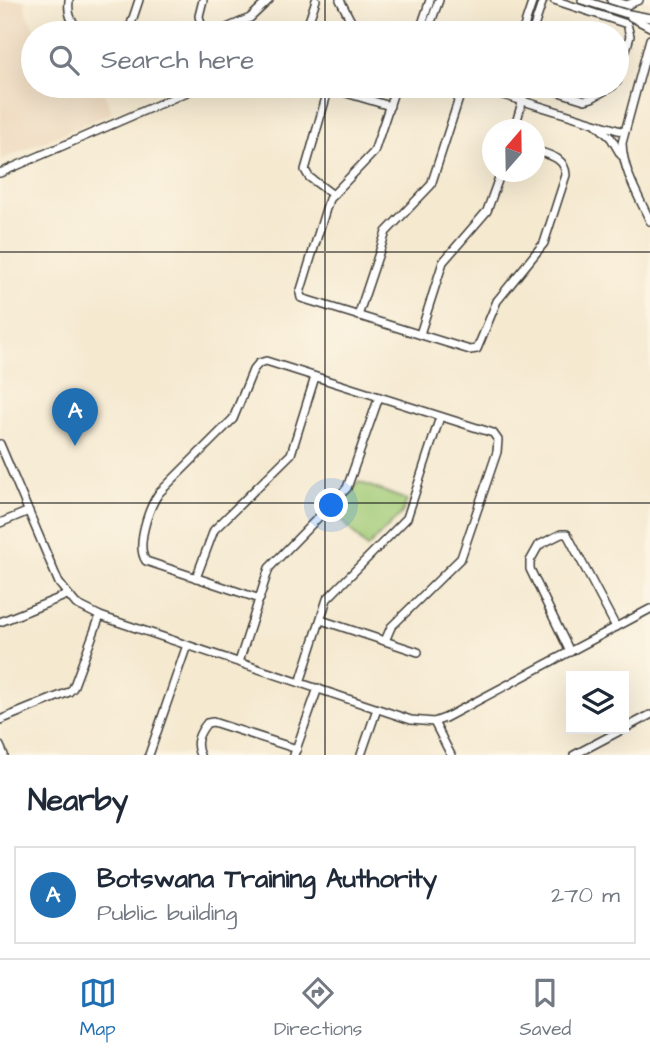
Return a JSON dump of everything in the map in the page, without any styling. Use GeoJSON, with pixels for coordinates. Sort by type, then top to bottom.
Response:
{"type":"FeatureCollection","features":[{"type":"Feature","properties":{"kind":"street"},"geometry":{"type":"LineString","coordinates":[[69,0],[68,12],[72,21]]}},
{"type":"Feature","properties":{"kind":"street"},"geometry":{"type":"LineString","coordinates":[[132,21],[139,0]]}},
{"type":"Feature","properties":{"kind":"street"},"geometry":{"type":"LineString","coordinates":[[200,21],[203,0]]}},
{"type":"Feature","properties":{"kind":"street"},"geometry":{"type":"LineString","coordinates":[[243,21],[269,0]]}},
{"type":"Feature","properties":{"kind":"street"},"geometry":{"type":"LineString","coordinates":[[309,21],[316,0]]}},
{"type":"Feature","properties":{"kind":"street"},"geometry":{"type":"LineString","coordinates":[[340,0],[351,21]]}},
{"type":"Feature","properties":{"kind":"street"},"geometry":{"type":"LineString","coordinates":[[423,21],[430,0]]}},
{"type":"Feature","properties":{"kind":"street"},"geometry":{"type":"LineString","coordinates":[[431,21],[439,0]]}},
{"type":"Feature","properties":{"kind":"street"},"geometry":{"type":"LineString","coordinates":[[526,21],[533,0]]}},
{"type":"Feature","properties":{"kind":"street"},"geometry":{"type":"LineString","coordinates":[[536,21],[543,0]]}},
{"type":"Feature","properties":{"kind":"street"},"geometry":{"type":"LineString","coordinates":[[554,0],[650,18]]}},
{"type":"Feature","properties":{"kind":"street"},"geometry":{"type":"LineString","coordinates":[[582,0],[621,21]]}},
{"type":"Feature","properties":{"kind":"street"},"geometry":{"type":"LineString","coordinates":[[611,0],[627,5],[639,0]]}},
{"type":"Feature","properties":{"kind":"street"},"geometry":{"type":"LineString","coordinates":[[624,13],[650,27]]}},
{"type":"Feature","properties":{"kind":"street"},"geometry":{"type":"LineString","coordinates":[[622,159],[624,132],[650,39]]}},
{"type":"Feature","properties":{"kind":"street"},"geometry":{"type":"LineString","coordinates":[[0,173],[173,98]]}},
{"type":"Feature","properties":{"kind":"street"},"geometry":{"type":"LineString","coordinates":[[326,98],[305,170],[309,177],[333,195]]}},
{"type":"Feature","properties":{"kind":"street"},"geometry":{"type":"LineString","coordinates":[[363,98],[390,106]]}},
{"type":"Feature","properties":{"kind":"street"},"geometry":{"type":"LineString","coordinates":[[392,98],[374,152],[333,195],[327,205],[300,297],[470,350],[477,349],[497,301],[542,247],[566,169],[560,159],[545,154]]}},
{"type":"Feature","properties":{"kind":"street"},"geometry":{"type":"LineString","coordinates":[[358,316],[386,232],[431,185],[459,98]]}},
{"type":"Feature","properties":{"kind":"street"},"geometry":{"type":"LineString","coordinates":[[519,98],[624,132]]}},
{"type":"Feature","properties":{"kind":"street"},"geometry":{"type":"LineString","coordinates":[[517,119],[523,99]]}},
{"type":"Feature","properties":{"kind":"street"},"geometry":{"type":"LineString","coordinates":[[594,122],[611,138],[650,221]]}},
{"type":"Feature","properties":{"kind":"street"},"geometry":{"type":"LineString","coordinates":[[420,334],[443,262],[487,211],[497,182]]}},
{"type":"Feature","properties":{"kind":"street"},"geometry":{"type":"LineString","coordinates":[[260,599],[146,561],[142,555],[141,543],[155,499],[236,415],[253,370],[258,363],[266,360],[493,433],[498,440],[497,452],[461,558],[391,627],[385,641]]}},
{"type":"Feature","properties":{"kind":"street"},"geometry":{"type":"LineString","coordinates":[[196,578],[214,530],[291,454],[315,377]]}},
{"type":"Feature","properties":{"kind":"street"},"geometry":{"type":"LineString","coordinates":[[239,662],[270,568],[348,485],[379,397]]}},
{"type":"Feature","properties":{"kind":"street"},"geometry":{"type":"LineString","coordinates":[[300,683],[329,596],[407,518],[440,416]]}},
{"type":"Feature","properties":{"kind":"street"},"geometry":{"type":"LineString","coordinates":[[0,444],[67,595],[76,604],[100,616],[411,720],[434,722],[445,718],[650,609]]}},
{"type":"Feature","properties":{"kind":"street"},"geometry":{"type":"LineString","coordinates":[[0,523],[29,511]]}},
{"type":"Feature","properties":{"kind":"street"},"geometry":{"type":"LineString","coordinates":[[569,652],[530,569],[532,554],[539,545],[561,534],[567,534],[616,627]]}},
{"type":"Feature","properties":{"kind":"street"},"geometry":{"type":"LineString","coordinates":[[0,622],[67,595]]}},
{"type":"Feature","properties":{"kind":"street"},"geometry":{"type":"LineString","coordinates":[[0,720],[69,692],[100,616]]}},
{"type":"Feature","properties":{"kind":"street"},"geometry":{"type":"LineString","coordinates":[[321,620],[418,652]]}},
{"type":"Feature","properties":{"kind":"street"},"geometry":{"type":"LineString","coordinates":[[149,755],[187,645]]}},
{"type":"Feature","properties":{"kind":"street"},"geometry":{"type":"LineString","coordinates":[[200,755],[197,743],[199,735],[207,723],[213,722],[295,752],[318,688]]}},
{"type":"Feature","properties":{"kind":"street"},"geometry":{"type":"LineString","coordinates":[[361,755],[377,709]]}},
{"type":"Feature","properties":{"kind":"street"},"geometry":{"type":"LineString","coordinates":[[574,755],[650,715]]}},
{"type":"Feature","properties":{"kind":"street"},"geometry":{"type":"LineString","coordinates":[[434,722],[451,755]]}},
{"type":"Feature","properties":{"kind":"street"},"geometry":{"type":"LineString","coordinates":[[0,746],[4,755]]}},
{"type":"Feature","properties":{"kind":"shaded area"},"geometry":{"type":"Polygon","coordinates":[[[0,0],[24,0],[30,21],[21,21],[21,98],[106,98],[112,113],[0,160],[0,0]]]}},
{"type":"Feature","properties":{"kind":"green space"},"geometry":{"type":"Polygon","coordinates":[[[359,482],[407,500],[402,513],[367,548],[334,512],[359,482]]]}},
{"type":"Feature","properties":{"kind":"place","name":"Botswana Training Authority"},"geometry":{"type":"Point","coordinates":[75,446]}}]}
